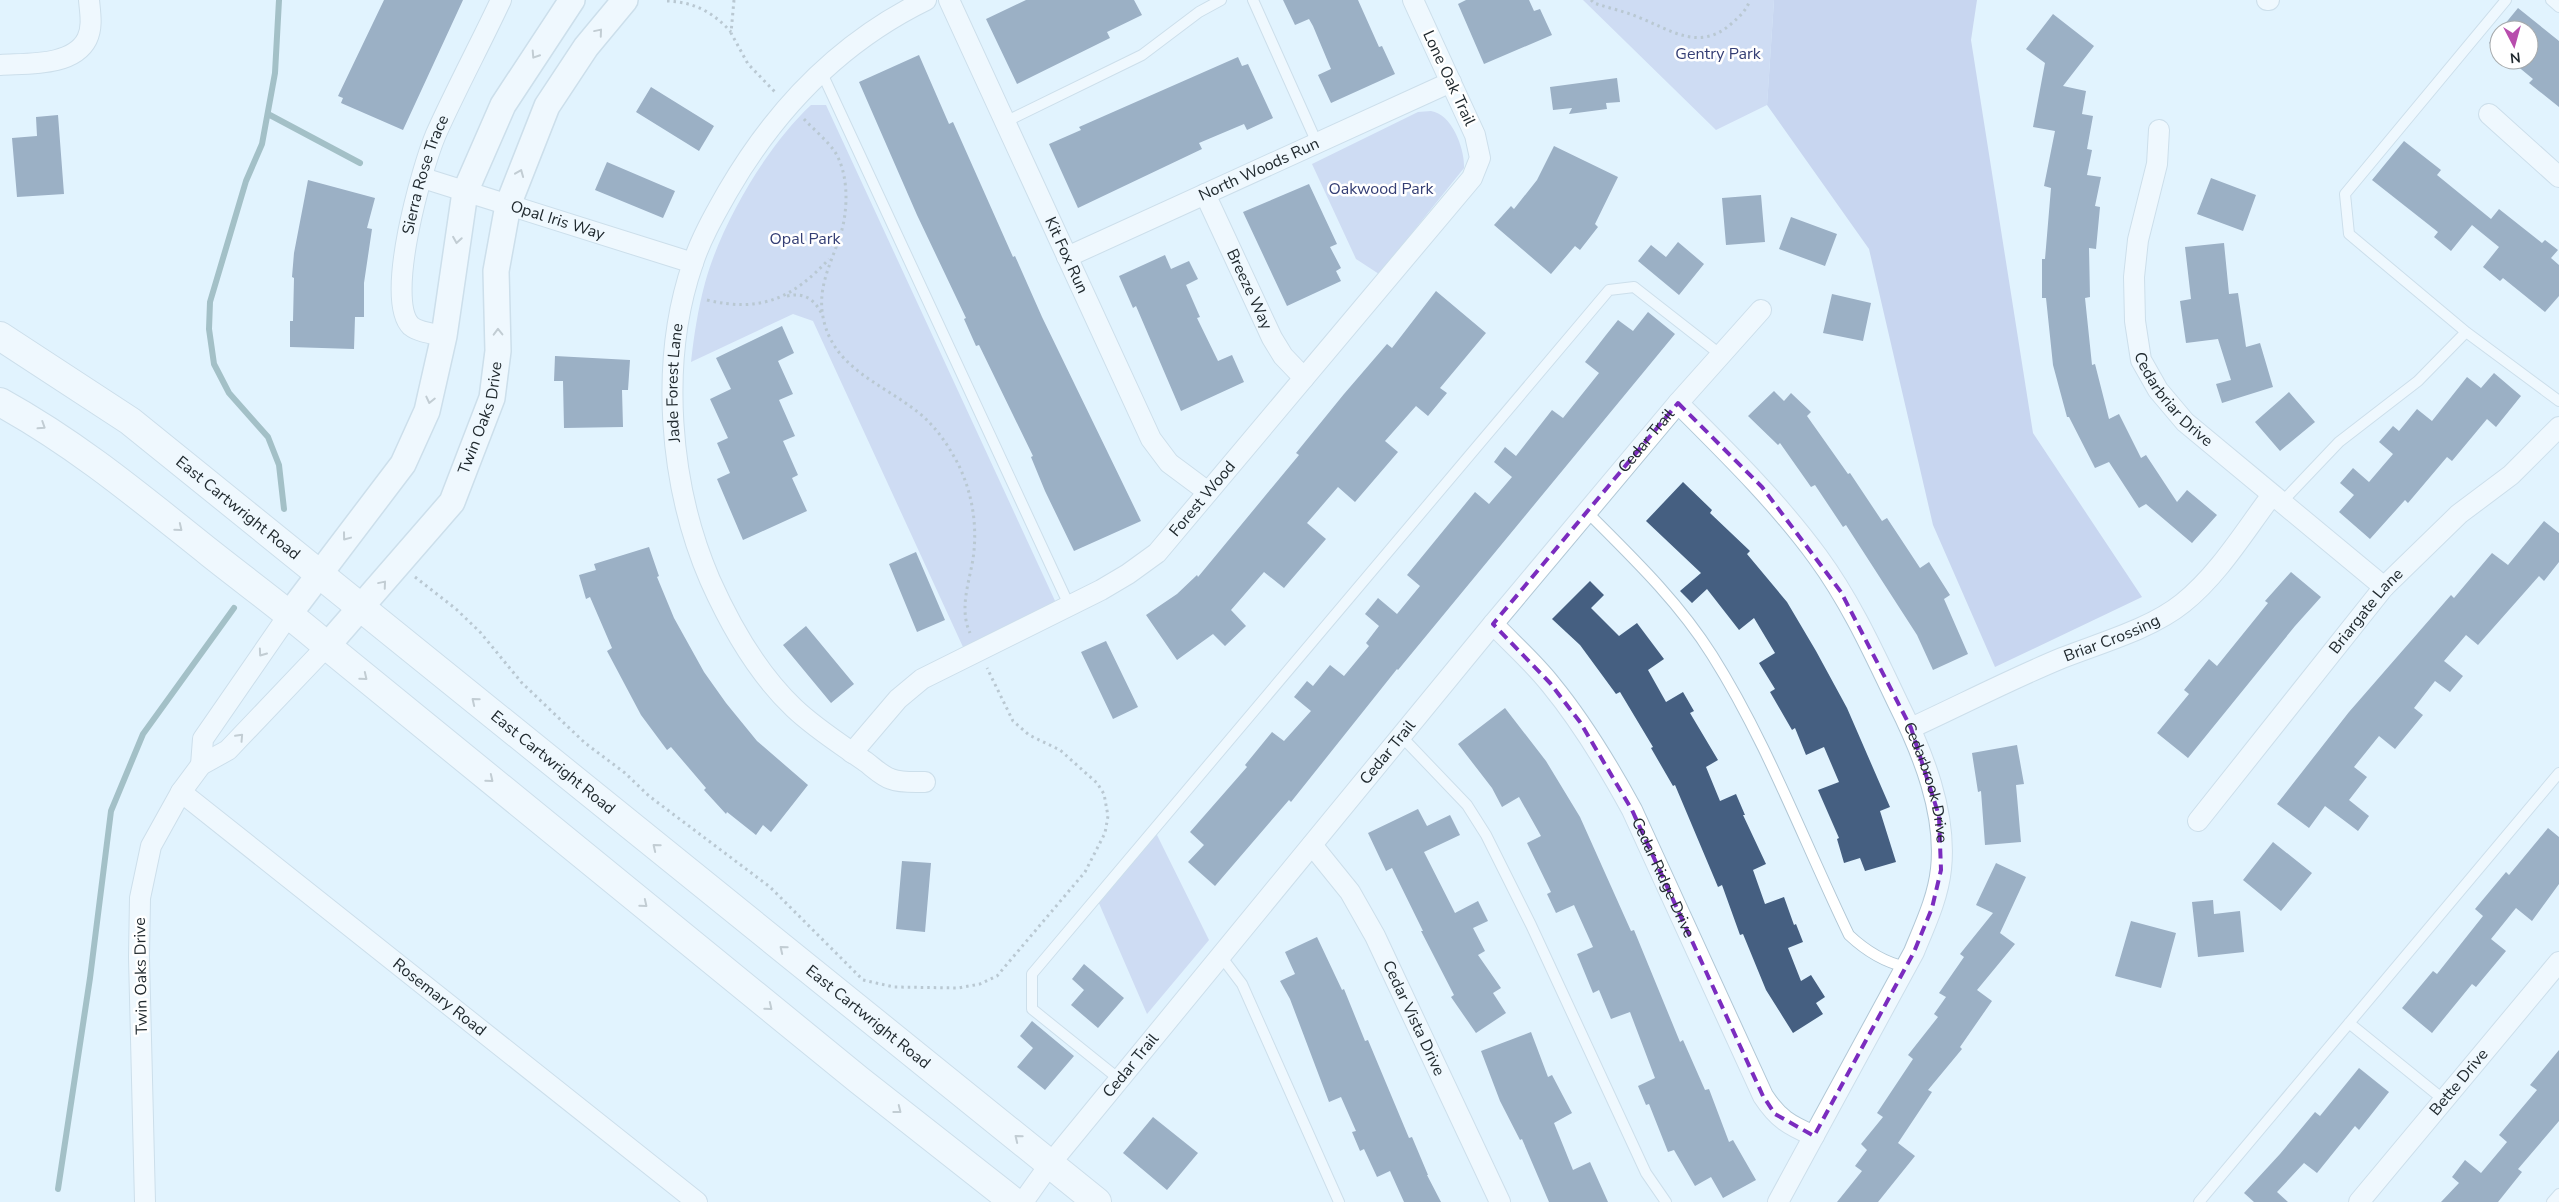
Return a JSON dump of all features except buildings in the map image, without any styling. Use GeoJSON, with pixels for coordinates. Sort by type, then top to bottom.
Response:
{"type":"FeatureCollection","features":[{"type":"Feature","properties":{"kind":"main road","name":"East Cartwright Road"},"geometry":{"type":"LineString","coordinates":[[0,336],[130,420],[361,609],[1097,1202]]}},
{"type":"Feature","properties":{"kind":"main road"},"geometry":{"type":"LineString","coordinates":[[0,402],[33,420],[100,464],[255,588],[290,613],[327,646],[859,1080],[1014,1202]]}},
{"type":"Feature","properties":{"kind":"street"},"geometry":{"type":"LineString","coordinates":[[0,65],[51,61],[79,50],[88,38],[91,22],[89,0]]}},
{"type":"Feature","properties":{"kind":"street","name":"Sierra Rose Trace"},"geometry":{"type":"LineString","coordinates":[[444,336],[412,327],[404,316],[401,294],[403,256],[436,136],[502,0]]}},
{"type":"Feature","properties":{"kind":"street","name":"Twin Oaks Drive"},"geometry":{"type":"LineString","coordinates":[[145,1202],[138,957],[140,898],[150,846],[200,765],[203,739],[343,540],[403,464],[427,411],[444,336],[465,192],[503,105],[572,0]]}},
{"type":"Feature","properties":{"kind":"street","name":"Twin Oaks Drive"},"geometry":{"type":"LineString","coordinates":[[200,765],[228,750],[361,609],[452,502],[492,398],[498,351],[496,270],[508,205],[547,106],[586,47],[625,0]]}},
{"type":"Feature","properties":{"kind":"street","name":"Jade Forest Lane"},"geometry":{"type":"LineString","coordinates":[[926,0],[895,15],[821,71],[789,105],[749,154],[714,216],[693,263],[678,324],[673,375],[676,452],[686,511],[702,560],[719,600],[746,649],[777,692],[805,718],[890,779],[926,782]]}},
{"type":"Feature","properties":{"kind":"street","name":"Kit Fox Run"},"geometry":{"type":"LineString","coordinates":[[949,0],[1151,439],[1169,463],[1208,492]]}},
{"type":"Feature","properties":{"kind":"street","name":"Lone Oak Trail"},"geometry":{"type":"LineString","coordinates":[[1413,0],[1475,135],[1480,158]]}},
{"type":"Feature","properties":{"kind":"street","name":"North Woods Run"},"geometry":{"type":"LineString","coordinates":[[1066,257],[1451,82]]}},
{"type":"Feature","properties":{"kind":"street"},"geometry":{"type":"LineString","coordinates":[[2489,114],[2559,177]]}},
{"type":"Feature","properties":{"kind":"street","name":"Cedarbriar Drive"},"geometry":{"type":"LineString","coordinates":[[2159,130],[2157,164],[2138,240],[2134,277],[2135,321],[2142,360],[2158,390],[2185,422],[2384,588]]}},
{"type":"Feature","properties":{"kind":"street","name":"Forest Wood"},"geometry":{"type":"LineString","coordinates":[[852,752],[898,699],[922,679],[1128,574],[1157,553],[1472,178],[1480,158]]}},
{"type":"Feature","properties":{"kind":"street","name":"Opal Iris Way"},"geometry":{"type":"LineString","coordinates":[[423,178],[693,263]]}},
{"type":"Feature","properties":{"kind":"street","name":"Breeze Way"},"geometry":{"type":"LineString","coordinates":[[1206,194],[1272,338],[1283,356],[1304,378]]}},
{"type":"Feature","properties":{"kind":"street","name":"Cedar Trail"},"geometry":{"type":"LineString","coordinates":[[1023,1202],[1050,1164],[1492,624],[1678,404],[1761,310]]}},
{"type":"Feature","properties":{"kind":"street","name":"Cedarbrook Drive"},"geometry":{"type":"LineString","coordinates":[[1678,404],[1762,487],[1818,557],[1862,627],[1911,728],[1930,781],[1939,816],[1942,870],[1932,908],[1906,967],[1778,1202]]}},
{"type":"Feature","properties":{"kind":"street","name":"Briargate Lane"},"geometry":{"type":"LineString","coordinates":[[2198,821],[2384,588],[2459,514],[2511,475],[2559,427]]}},
{"type":"Feature","properties":{"kind":"street","name":"Briar Crossing"},"geometry":{"type":"LineString","coordinates":[[1911,728],[2061,658],[2131,630],[2182,604],[2215,572],[2276,499]]}},
{"type":"Feature","properties":{"kind":"street","name":"Cedar Ridge Drive"},"geometry":{"type":"LineString","coordinates":[[1492,624],[1550,683],[1580,722],[1608,765],[1648,845],[1763,1096],[1775,1114],[1790,1126],[1814,1136]]}},
{"type":"Feature","properties":{"kind":"street","name":"Rosemary Road"},"geometry":{"type":"LineString","coordinates":[[182,792],[697,1202]]}},
{"type":"Feature","properties":{"kind":"street","name":"Cedar Vista Drive"},"geometry":{"type":"LineString","coordinates":[[1312,845],[1350,892],[1375,936],[1500,1202]]}},
{"type":"Feature","properties":{"kind":"street","name":"Bette Drive"},"geometry":{"type":"LineString","coordinates":[[2359,1202],[2559,962]]}},
{"type":"Feature","properties":{"kind":"lane"},"geometry":{"type":"LineString","coordinates":[[1005,122],[1142,55],[1199,12],[1221,0]]}},
{"type":"Feature","properties":{"kind":"lane"},"geometry":{"type":"LineString","coordinates":[[1253,0],[1317,143]]}},
{"type":"Feature","properties":{"kind":"lane"},"geometry":{"type":"LineString","coordinates":[[2506,0],[2344,194],[2349,234],[2466,332],[2559,402]]}},
{"type":"Feature","properties":{"kind":"lane"},"geometry":{"type":"LineString","coordinates":[[2551,0],[2559,7]]}},
{"type":"Feature","properties":{"kind":"lane"},"geometry":{"type":"LineString","coordinates":[[821,71],[1069,605]]}},
{"type":"Feature","properties":{"kind":"lane"},"geometry":{"type":"LineString","coordinates":[[1119,1079],[1032,1009],[1032,974],[1609,290],[1634,287],[1721,355]]}},
{"type":"Feature","properties":{"kind":"lane"},"geometry":{"type":"LineString","coordinates":[[2276,499],[2339,442],[2418,381],[2466,332]]}},
{"type":"Feature","properties":{"kind":"lane"},"geometry":{"type":"LineString","coordinates":[[1587,512],[1670,598],[1712,654],[1760,742],[1849,934],[1865,950],[1891,964],[1906,967]]}},
{"type":"Feature","properties":{"kind":"lane"},"geometry":{"type":"LineString","coordinates":[[1401,736],[1466,805],[1486,835],[1531,925],[1642,1165],[1666,1202]]}},
{"type":"Feature","properties":{"kind":"lane"},"geometry":{"type":"LineString","coordinates":[[2199,1202],[2559,773]]}},
{"type":"Feature","properties":{"kind":"lane"},"geometry":{"type":"LineString","coordinates":[[1220,955],[1242,984],[1340,1202]]}},
{"type":"Feature","properties":{"kind":"lane"},"geometry":{"type":"LineString","coordinates":[[2349,1023],[2444,1100]]}},
{"type":"Feature","properties":{"kind":"lane"},"geometry":{"type":"LineString","coordinates":[[2552,1202],[2559,1194]]}},
{"type":"Feature","properties":{"kind":"path"},"geometry":{"type":"LineString","coordinates":[[731,33],[734,0]]}},
{"type":"Feature","properties":{"kind":"path"},"geometry":{"type":"LineString","coordinates":[[1591,0],[1594,3],[1638,17],[1664,30],[1696,39],[1721,33],[1745,12],[1750,0]]}},
{"type":"Feature","properties":{"kind":"path"},"geometry":{"type":"LineString","coordinates":[[667,1],[682,2],[708,11],[718,18],[731,33],[748,64],[779,95]]}},
{"type":"Feature","properties":{"kind":"path"},"geometry":{"type":"LineString","coordinates":[[800,116],[835,152],[841,170],[846,199],[841,233],[830,258],[822,294],[823,316]]}},
{"type":"Feature","properties":{"kind":"path"},"geometry":{"type":"LineString","coordinates":[[779,298],[795,290],[812,277],[830,258]]}},
{"type":"Feature","properties":{"kind":"path"},"geometry":{"type":"LineString","coordinates":[[707,300],[746,305],[792,295],[806,296],[817,304],[823,316],[828,334],[848,364],[897,397],[930,423],[943,437],[957,462],[967,488],[975,530],[973,557],[965,599],[965,613],[971,634]]}},
{"type":"Feature","properties":{"kind":"path"},"geometry":{"type":"LineString","coordinates":[[410,573],[456,609],[480,632],[522,683],[585,743],[625,773],[649,796],[770,887],[863,980],[894,987],[958,988],[980,984],[997,976],[1085,872],[1105,833],[1107,805],[1097,783],[1060,750],[1020,729],[1013,721],[986,665]]}},
{"type":"Feature","properties":{"kind":"highlighted area"},"geometry":{"type":"Polygon","coordinates":[[[1678,403],[1762,487],[1841,592],[1911,728],[1939,816],[1941,870],[1932,908],[1914,952],[1814,1136],[1775,1114],[1763,1096],[1632,810],[1580,722],[1550,683],[1493,624],[1678,403]]]}},
{"type":"Feature","properties":{"kind":"green space","name":"Gentry Park"},"geometry":{"type":"Polygon","coordinates":[[[1583,0],[1774,0],[1767,105],[1716,130],[1583,0]]]}},
{"type":"Feature","properties":{"kind":"green space","name":"Opal Park"},"geometry":{"type":"Polygon","coordinates":[[[811,105],[826,105],[1056,603],[963,647],[813,321],[793,314],[691,362],[696,322],[705,283],[722,236],[762,164],[794,122],[811,105]]]}},
{"type":"Feature","properties":{"kind":"green space","name":"Oakwood Park"},"geometry":{"type":"Polygon","coordinates":[[[1431,111],[1445,118],[1451,125],[1460,142],[1464,168],[1379,274],[1356,259],[1312,164],[1418,112],[1431,111]]]}},
{"type":"Feature","properties":{"kind":"green space"},"geometry":{"type":"Polygon","coordinates":[[[1156,833],[1209,940],[1147,1014],[1098,901],[1156,833]]]}},
{"type":"Feature","properties":{"kind":"shaded area"},"geometry":{"type":"Polygon","coordinates":[[[1774,0],[1977,0],[1971,40],[2033,433],[2142,597],[1995,667],[1933,525],[1869,249],[1767,105],[1774,0]]]}},
{"type":"Feature","properties":{"kind":"waterway"},"geometry":{"type":"LineString","coordinates":[[279,0],[275,73],[262,144],[246,181],[210,302],[209,329],[214,364],[229,393],[268,437],[279,465],[284,509]]}},
{"type":"Feature","properties":{"kind":"waterway"},"geometry":{"type":"LineString","coordinates":[[268,114],[360,163]]}},
{"type":"Feature","properties":{"kind":"waterway"},"geometry":{"type":"LineString","coordinates":[[58,1189],[90,978],[111,811],[143,734],[234,608]]}}]}
